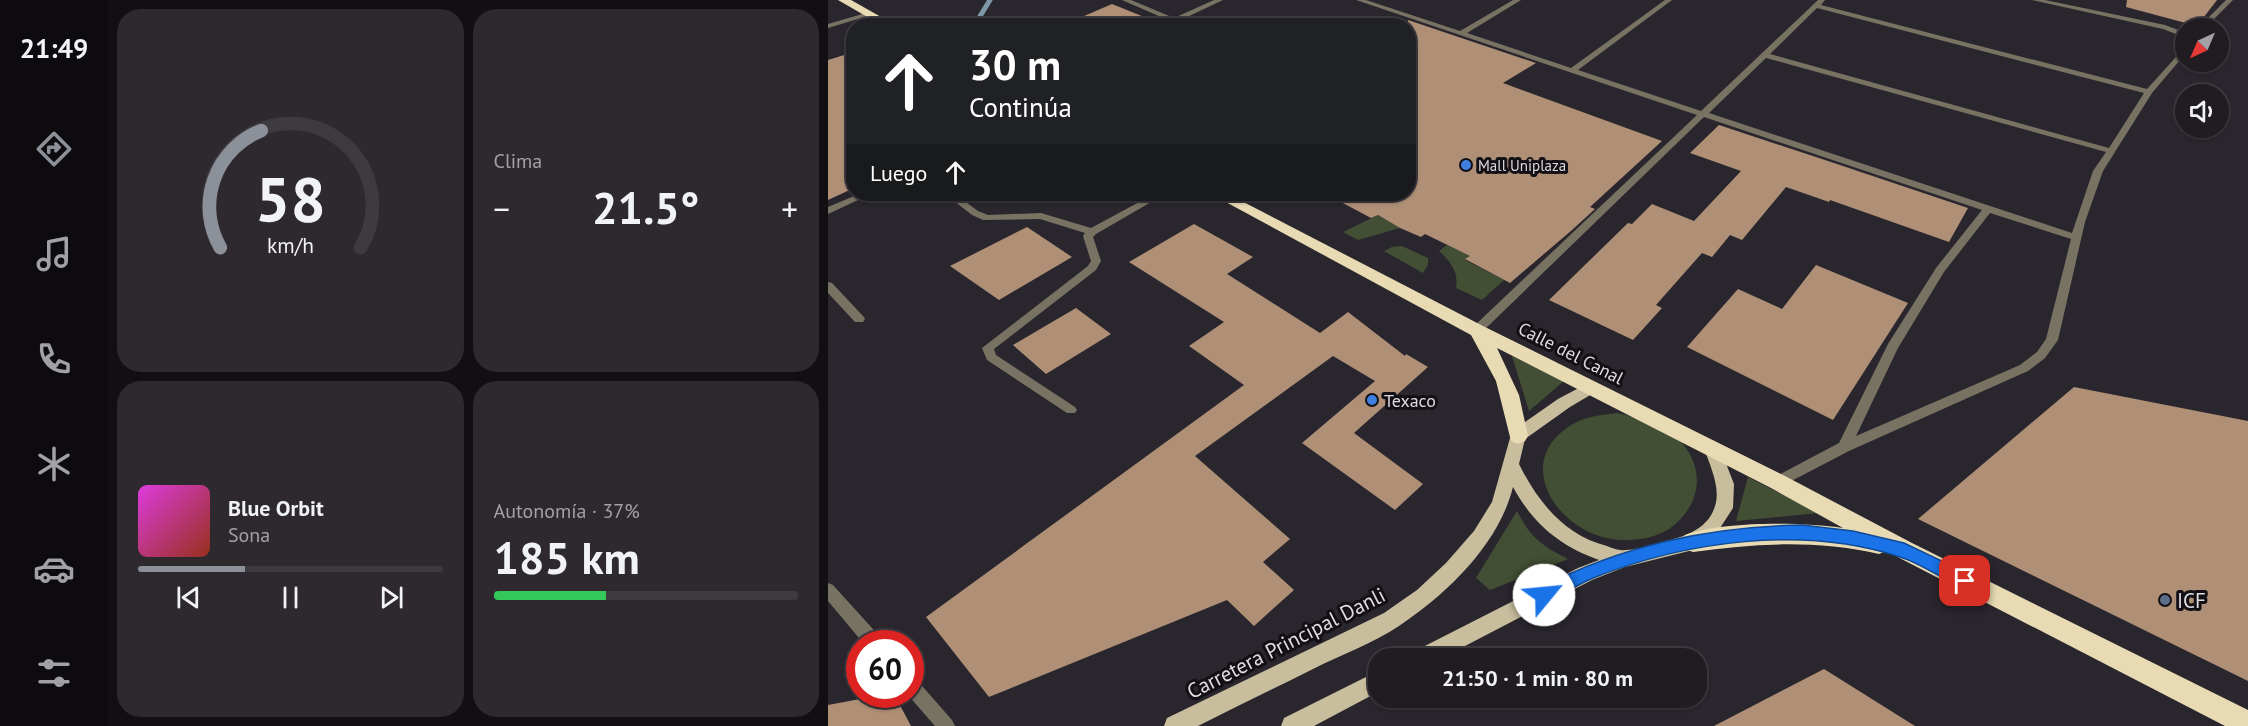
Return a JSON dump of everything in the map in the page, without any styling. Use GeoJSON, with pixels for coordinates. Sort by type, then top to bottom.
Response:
{"type":"FeatureCollection","features":[{"type":"Feature","properties":{"kind":"highway"},"geometry":{"type":"LineString","coordinates":[[843,0],[879,18]]}},
{"type":"Feature","properties":{"kind":"highway","name":"Calle del Canal"},"geometry":{"type":"LineString","coordinates":[[1231,201],[1477,330],[1778,482],[1904,550]]}},
{"type":"Feature","properties":{"kind":"highway"},"geometry":{"type":"LineString","coordinates":[[1477,330],[1494,356],[1508,389],[1518,436]]}},
{"type":"Feature","properties":{"kind":"highway"},"geometry":{"type":"LineString","coordinates":[[1694,542],[1754,533],[1802,532],[1853,538],[1904,550],[2248,724]]}},
{"type":"Feature","properties":{"kind":"main road"},"geometry":{"type":"LineString","coordinates":[[1518,436],[1540,419],[1592,387]]}},
{"type":"Feature","properties":{"kind":"main road","name":"Carretera Principal Danli"},"geometry":{"type":"LineString","coordinates":[[1175,726],[1391,620],[1424,596],[1453,569],[1480,537],[1500,504],[1518,436]]}},
{"type":"Feature","properties":{"kind":"main road"},"geometry":{"type":"LineString","coordinates":[[1441,648],[1585,574],[1624,560],[1694,542],[1707,533],[1724,508],[1725,484],[1712,448]]}},
{"type":"Feature","properties":{"kind":"main road"},"geometry":{"type":"LineString","coordinates":[[1511,465],[1524,493],[1548,525],[1576,545],[1624,560]]}},
{"type":"Feature","properties":{"kind":"main road"},"geometry":{"type":"LineString","coordinates":[[1292,726],[1368,686]]}},
{"type":"Feature","properties":{"kind":"street"},"geometry":{"type":"LineString","coordinates":[[1125,0],[1168,18]]}},
{"type":"Feature","properties":{"kind":"street"},"geometry":{"type":"LineString","coordinates":[[1178,18],[1220,0]]}},
{"type":"Feature","properties":{"kind":"street"},"geometry":{"type":"LineString","coordinates":[[1359,0],[1372,2],[1461,34],[2077,238]]}},
{"type":"Feature","properties":{"kind":"street"},"geometry":{"type":"LineString","coordinates":[[1461,34],[1518,0]]}},
{"type":"Feature","properties":{"kind":"street"},"geometry":{"type":"LineString","coordinates":[[1572,71],[1669,0]]}},
{"type":"Feature","properties":{"kind":"street"},"geometry":{"type":"LineString","coordinates":[[2035,0],[2165,27],[2175,31]]}},
{"type":"Feature","properties":{"kind":"street"},"geometry":{"type":"LineString","coordinates":[[2211,18],[2230,0]]}},
{"type":"Feature","properties":{"kind":"street"},"geometry":{"type":"LineString","coordinates":[[1477,330],[1819,3],[2149,92]]}},
{"type":"Feature","properties":{"kind":"street"},"geometry":{"type":"LineString","coordinates":[[828,26],[862,8]]}},
{"type":"Feature","properties":{"kind":"street"},"geometry":{"type":"LineString","coordinates":[[1765,55],[2111,151]]}},
{"type":"Feature","properties":{"kind":"street"},"geometry":{"type":"LineString","coordinates":[[1778,482],[1845,447],[2024,368],[2041,355],[2052,340],[2077,238],[2098,171],[2149,92],[2175,61]]}},
{"type":"Feature","properties":{"kind":"street"},"geometry":{"type":"LineString","coordinates":[[828,211],[850,201]]}},
{"type":"Feature","properties":{"kind":"street"},"geometry":{"type":"LineString","coordinates":[[959,201],[975,213],[987,218],[1041,216],[1092,232]]}},
{"type":"Feature","properties":{"kind":"street"},"geometry":{"type":"LineString","coordinates":[[1071,410],[991,357],[988,348],[1092,268],[1096,261],[1088,236],[1092,232],[1147,201]]}},
{"type":"Feature","properties":{"kind":"street"},"geometry":{"type":"LineString","coordinates":[[1845,447],[1892,347],[1940,270],[1988,209]]}},
{"type":"Feature","properties":{"kind":"street"},"geometry":{"type":"LineString","coordinates":[[828,286],[859,319]]}},
{"type":"Feature","properties":{"kind":"street"},"geometry":{"type":"LineString","coordinates":[[828,590],[862,630]]}},
{"type":"Feature","properties":{"kind":"street"},"geometry":{"type":"LineString","coordinates":[[924,701],[946,726]]}},
{"type":"Feature","properties":{"kind":"green space"},"geometry":{"type":"Polygon","coordinates":[[[1378,215],[1400,228],[1358,240],[1343,232],[1378,215]]]}},
{"type":"Feature","properties":{"kind":"green space"},"geometry":{"type":"Polygon","coordinates":[[[1447,245],[1470,256],[1465,260],[1504,280],[1482,300],[1456,288],[1457,282],[1453,267],[1439,251],[1447,245]]]}},
{"type":"Feature","properties":{"kind":"green space"},"geometry":{"type":"Polygon","coordinates":[[[1402,246],[1428,258],[1428,265],[1423,273],[1384,251],[1402,246]]]}},
{"type":"Feature","properties":{"kind":"green space"},"geometry":{"type":"Polygon","coordinates":[[[1512,356],[1564,381],[1529,411],[1512,356]]]}},
{"type":"Feature","properties":{"kind":"green space"},"geometry":{"type":"Polygon","coordinates":[[[1617,413],[1642,420],[1670,433],[1682,443],[1695,466],[1696,489],[1687,511],[1664,532],[1640,539],[1622,540],[1599,536],[1579,526],[1562,512],[1550,496],[1544,477],[1545,458],[1554,440],[1578,421],[1617,413]]]}},
{"type":"Feature","properties":{"kind":"green space"},"geometry":{"type":"Polygon","coordinates":[[[1748,477],[1819,513],[1736,521],[1748,477]]]}},
{"type":"Feature","properties":{"kind":"green space"},"geometry":{"type":"Polygon","coordinates":[[[1517,511],[1527,528],[1538,540],[1568,559],[1490,590],[1476,578],[1517,511]]]}},
{"type":"Feature","properties":{"kind":"building"},"geometry":{"type":"Polygon","coordinates":[[[2127,0],[2217,0],[2203,18],[2175,18],[2175,20],[2126,7],[2127,0]]]}},
{"type":"Feature","properties":{"kind":"building"},"geometry":{"type":"Polygon","coordinates":[[[1112,4],[1147,18],[1080,18],[1112,4]]]}},
{"type":"Feature","properties":{"kind":"building","name":"Mall Uniplaza"},"geometry":{"type":"Polygon","coordinates":[[[1416,23],[1536,63],[1503,83],[1662,141],[1590,207],[1595,209],[1510,283],[1465,259],[1470,256],[1425,234],[1421,237],[1378,215],[1371,218],[1339,201],[1416,201],[1416,23]]]}},
{"type":"Feature","properties":{"kind":"building"},"geometry":{"type":"Polygon","coordinates":[[[846,54],[846,192],[828,200],[828,60],[846,54]]]}},
{"type":"Feature","properties":{"kind":"building"},"geometry":{"type":"Polygon","coordinates":[[[1719,125],[1968,208],[1949,242],[1786,187],[1742,240],[1730,235],[1712,257],[1702,253],[1656,305],[1662,308],[1633,340],[1549,300],[1628,223],[1632,224],[1652,204],[1694,221],[1741,171],[1690,153],[1719,125]]]}},
{"type":"Feature","properties":{"kind":"building"},"geometry":{"type":"Polygon","coordinates":[[[1194,224],[1253,257],[1227,274],[1320,333],[1348,312],[1405,356],[1406,354],[1428,367],[1354,433],[1423,484],[1395,510],[1302,443],[1375,381],[1333,356],[1195,456],[1290,539],[1263,562],[1294,590],[1254,626],[1227,600],[989,697],[926,617],[1244,385],[1189,346],[1224,322],[1129,262],[1194,224]]]}},
{"type":"Feature","properties":{"kind":"building"},"geometry":{"type":"Polygon","coordinates":[[[1027,227],[1072,257],[999,300],[950,266],[1027,227]]]}},
{"type":"Feature","properties":{"kind":"building"},"geometry":{"type":"Polygon","coordinates":[[[1816,265],[1908,303],[1833,420],[1687,347],[1738,289],[1782,309],[1816,265]]]}},
{"type":"Feature","properties":{"kind":"building"},"geometry":{"type":"Polygon","coordinates":[[[1076,308],[1111,334],[1046,374],[1013,345],[1076,308]]]}},
{"type":"Feature","properties":{"kind":"building","name":"ICF"},"geometry":{"type":"Polygon","coordinates":[[[2074,387],[2248,421],[2248,681],[1918,519],[2074,387]]]}},
{"type":"Feature","properties":{"kind":"building"},"geometry":{"type":"Polygon","coordinates":[[[1824,669],[1915,726],[1714,726],[1824,669]]]}},
{"type":"Feature","properties":{"kind":"building"},"geometry":{"type":"Polygon","coordinates":[[[846,702],[846,708],[901,708],[911,726],[828,726],[828,705],[846,702]]]}},
{"type":"Feature","properties":{"kind":"waterway"},"geometry":{"type":"LineString","coordinates":[[979,18],[990,0]]}},
{"type":"Feature","properties":{"kind":"place","name":"Mall Uniplaza"},"geometry":{"type":"Point","coordinates":[1466,165]}},
{"type":"Feature","properties":{"kind":"place","name":"Texaco"},"geometry":{"type":"Point","coordinates":[1372,400]}},
{"type":"Feature","properties":{"kind":"place","name":"ICF"},"geometry":{"type":"Point","coordinates":[2165,600]}},
{"type":"Feature","properties":{"kind":"route"},"geometry":{"type":"LineString","coordinates":[[1544,595],[1585,574],[1624,560],[1694,542],[1754,533],[1802,532],[1853,538],[1904,550],[1965,581]]}}]}
